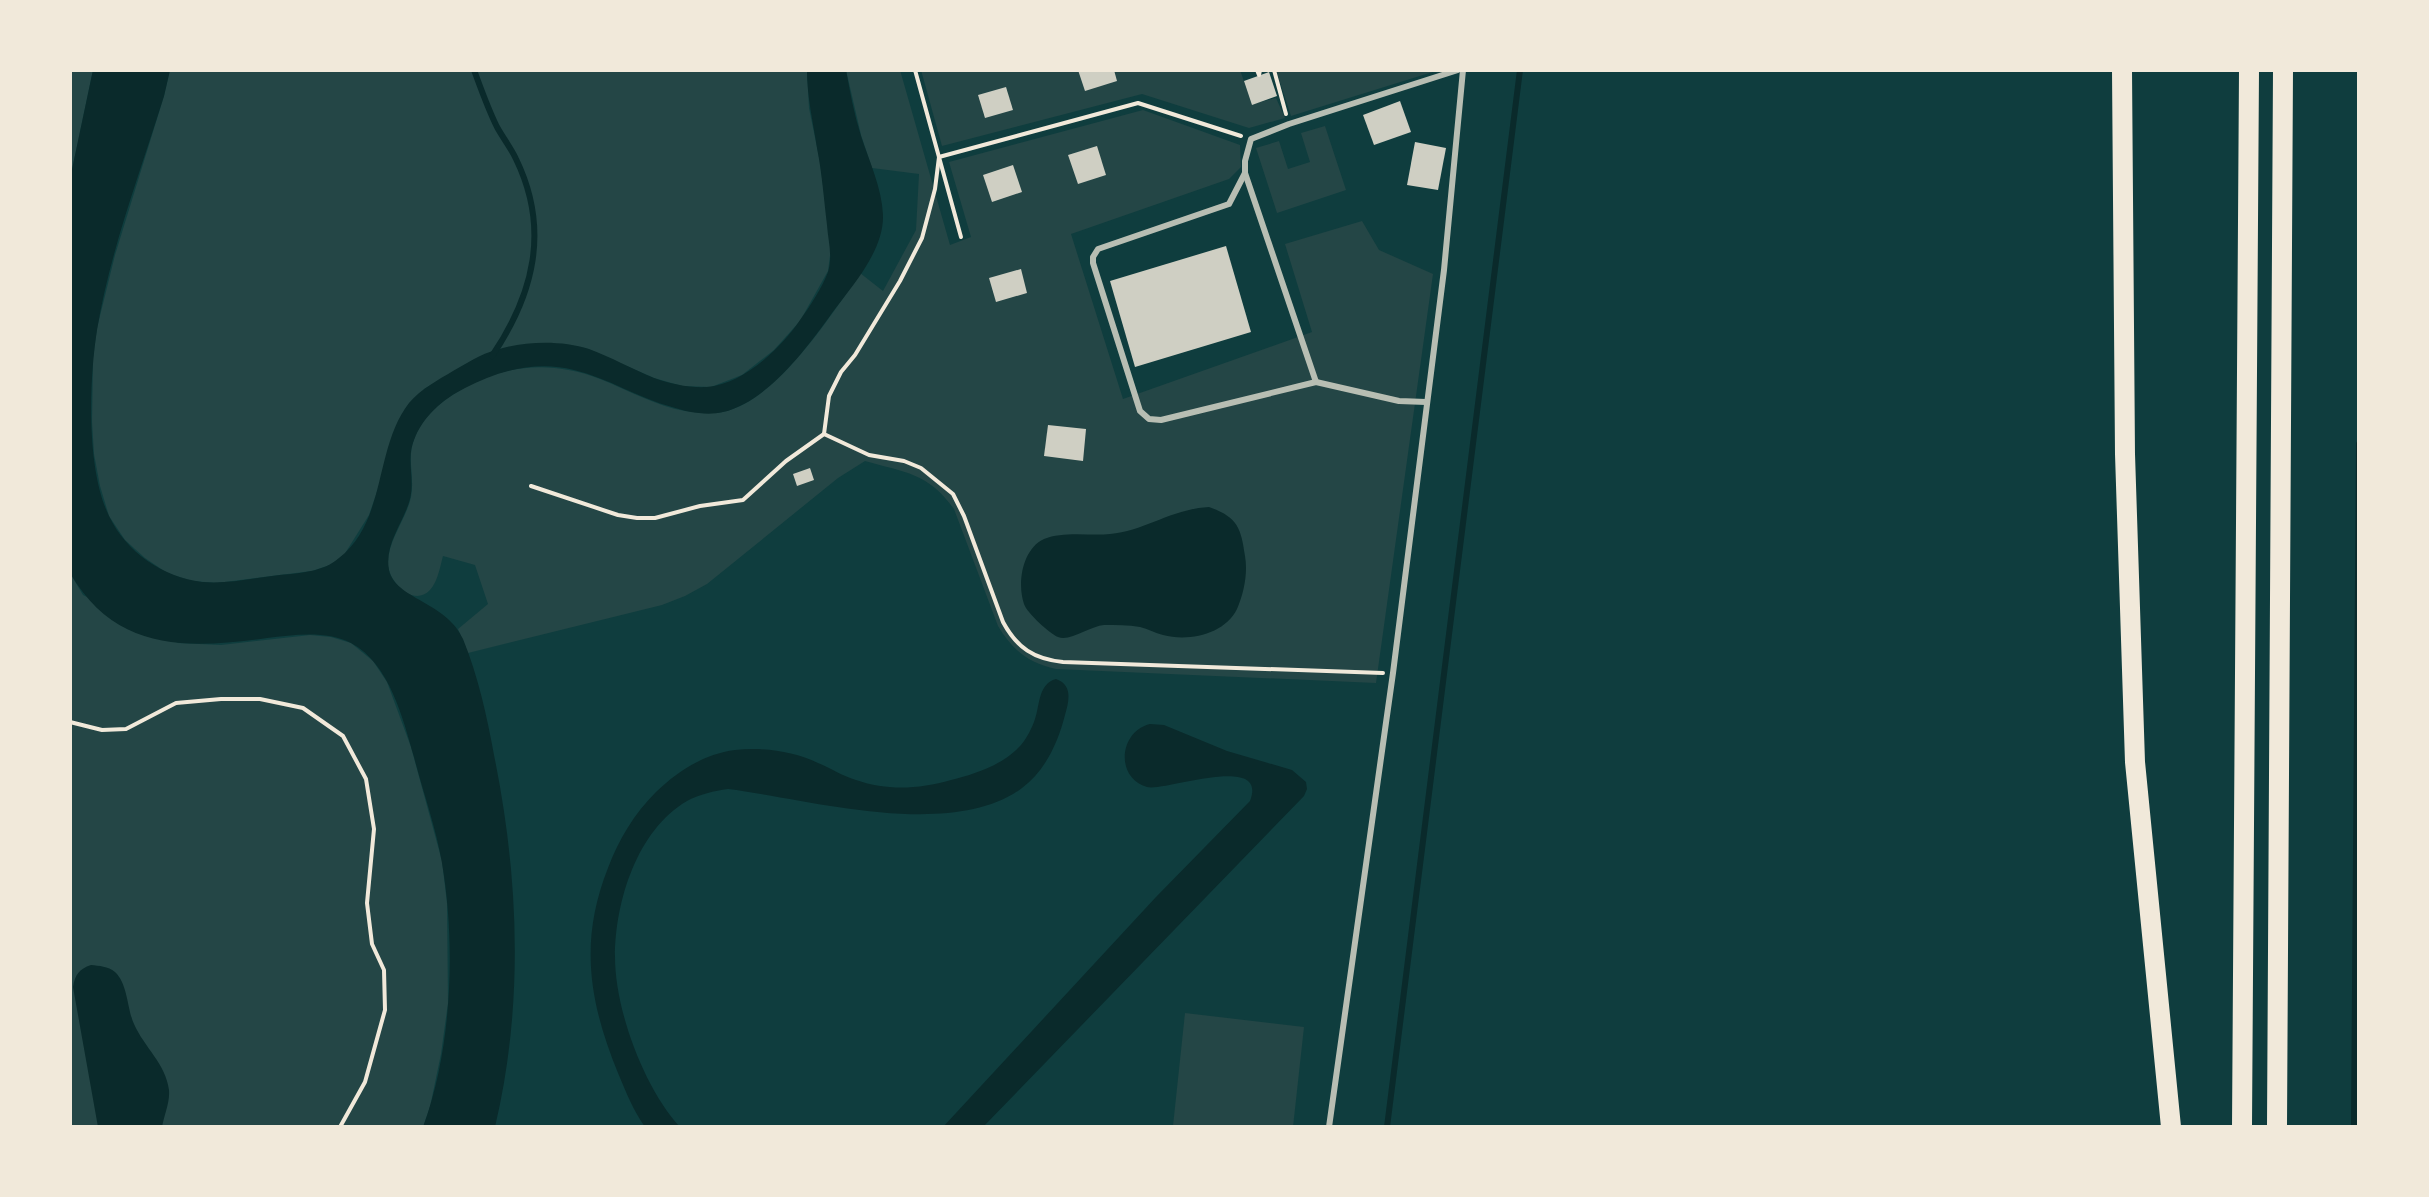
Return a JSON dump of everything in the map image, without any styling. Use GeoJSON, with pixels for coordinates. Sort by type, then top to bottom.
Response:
{"type":"FeatureCollection","features":[{"type":"Feature","properties":{"kind":"highway"},"geometry":{"type":"LineString","coordinates":[[2122,70],[2125,454],[2135,762],[2171,1127]]}},
{"type":"Feature","properties":{"kind":"highway"},"geometry":{"type":"LineString","coordinates":[[2242,1127],[2249,70]]}},
{"type":"Feature","properties":{"kind":"highway"},"geometry":{"type":"LineString","coordinates":[[2277,1127],[2283,70]]}},
{"type":"Feature","properties":{"kind":"lane"},"geometry":{"type":"LineString","coordinates":[[1316,382],[1245,173],[1251,139],[1461,70],[1444,270],[1393,673],[1329,1127]]}},
{"type":"Feature","properties":{"kind":"lane"},"geometry":{"type":"LineString","coordinates":[[1245,173],[1229,204],[1098,249],[1093,257],[1140,411],[1149,419],[1161,420],[1316,382],[1399,401],[1426,402]]}},
{"type":"Feature","properties":{"kind":"path"},"geometry":{"type":"LineString","coordinates":[[915,70],[961,237]]}},
{"type":"Feature","properties":{"kind":"path"},"geometry":{"type":"LineString","coordinates":[[1274,70],[1289,124]]}},
{"type":"Feature","properties":{"kind":"path"},"geometry":{"type":"LineString","coordinates":[[939,157],[1138,103],[1251,139]]}},
{"type":"Feature","properties":{"kind":"path"},"geometry":{"type":"LineString","coordinates":[[531,486],[618,515],[637,518],[655,518],[700,506],[743,500],[786,461],[824,434],[829,396],[841,372],[855,355],[900,281],[922,238],[935,189],[939,157]]}},
{"type":"Feature","properties":{"kind":"path"},"geometry":{"type":"LineString","coordinates":[[824,434],[869,455],[904,461],[921,468],[953,494],[1011,638],[1034,655],[1063,662],[1393,673]]}},
{"type":"Feature","properties":{"kind":"path"},"geometry":{"type":"LineString","coordinates":[[70,722],[102,730],[126,729],[176,703],[260,699],[303,708],[343,736],[366,779],[374,829],[367,903],[372,944],[384,970],[385,1010],[365,1082],[340,1127]]}},
{"type":"Feature","properties":{"kind":"shaded area"},"geometry":{"type":"Polygon","coordinates":[[[70,70],[93,70],[70,179],[70,70]]]}},
{"type":"Feature","properties":{"kind":"shaded area"},"geometry":{"type":"Polygon","coordinates":[[[93,70],[170,70],[118,242],[97,330],[91,399],[96,474],[109,516],[125,541],[147,561],[173,575],[211,582],[306,572],[339,558],[354,543],[365,524],[390,441],[409,403],[430,385],[485,354],[530,343],[567,344],[589,349],[660,380],[700,387],[734,379],[760,363],[792,331],[816,297],[828,272],[830,248],[807,70],[846,70],[852,103],[880,195],[882,228],[873,255],[857,280],[811,342],[770,386],[739,406],[723,412],[704,413],[659,403],[574,370],[546,366],[518,369],[478,382],[449,397],[428,416],[414,440],[410,499],[389,551],[389,570],[401,588],[446,617],[463,639],[478,682],[488,726],[509,847],[515,941],[514,988],[511,1035],[495,1127],[423,1127],[440,1064],[449,996],[446,895],[436,837],[405,726],[393,694],[376,664],[351,643],[331,636],[298,635],[209,644],[156,639],[131,631],[109,618],[88,599],[70,573],[70,179],[93,70]]]}},
{"type":"Feature","properties":{"kind":"shaded area"},"geometry":{"type":"Polygon","coordinates":[[[170,70],[807,70],[809,108],[820,162],[831,248],[828,271],[800,321],[774,350],[742,375],[711,387],[682,386],[654,378],[588,349],[561,344],[524,345],[496,350],[473,360],[424,389],[369,515],[344,555],[330,565],[312,571],[217,583],[192,581],[167,573],[145,558],[125,540],[109,516],[94,454],[92,422],[93,358],[97,328],[115,255],[170,70]]]}},
{"type":"Feature","properties":{"kind":"shaded area"},"geometry":{"type":"Polygon","coordinates":[[[846,70],[900,70],[950,245],[971,237],[949,162],[1143,110],[1240,145],[1241,167],[1229,179],[1071,234],[1123,399],[1312,332],[1285,244],[1362,221],[1379,250],[1433,274],[1376,683],[1056,669],[1038,663],[1015,649],[998,626],[954,509],[944,497],[915,476],[865,461],[838,478],[707,584],[662,605],[468,653],[458,629],[488,604],[475,565],[443,556],[435,582],[424,595],[410,595],[398,586],[390,572],[388,556],[411,497],[412,444],[429,415],[458,391],[477,381],[517,369],[558,368],[600,379],[674,409],[703,413],[727,411],[751,400],[787,369],[820,330],[860,273],[883,291],[916,230],[919,174],[872,168],[846,70]]]}},
{"type":"Feature","properties":{"kind":"shaded area"},"geometry":{"type":"Polygon","coordinates":[[[921,70],[1240,70],[1252,104],[1276,98],[1285,118],[1249,128],[1142,94],[942,146],[921,70]]]}},
{"type":"Feature","properties":{"kind":"shaded area"},"geometry":{"type":"Polygon","coordinates":[[[1276,70],[1439,70],[1291,116],[1276,70]]]}},
{"type":"Feature","properties":{"kind":"shaded area"},"geometry":{"type":"Polygon","coordinates":[[[1325,126],[1346,190],[1277,213],[1256,148],[1279,141],[1288,169],[1310,162],[1301,133],[1325,126]]]}},
{"type":"Feature","properties":{"kind":"shaded area"},"geometry":{"type":"Polygon","coordinates":[[[2359,203],[2359,1127],[2354,1127],[2359,203]]]}},
{"type":"Feature","properties":{"kind":"shaded area"},"geometry":{"type":"Polygon","coordinates":[[[1209,507],[1236,524],[1246,563],[1245,583],[1237,609],[1224,625],[1215,630],[1195,636],[1173,637],[1140,627],[1104,625],[1063,638],[1045,628],[1026,608],[1021,587],[1023,568],[1031,551],[1044,539],[1060,535],[1123,532],[1182,512],[1209,507]]]}},
{"type":"Feature","properties":{"kind":"shaded area"},"geometry":{"type":"Polygon","coordinates":[[[70,573],[83,595],[178,643],[221,645],[310,635],[331,637],[351,643],[373,661],[387,682],[411,747],[442,861],[447,903],[448,1003],[441,1054],[423,1127],[70,1127],[70,573]]]}},
{"type":"Feature","properties":{"kind":"shaded area"},"geometry":{"type":"Polygon","coordinates":[[[1056,679],[1065,685],[1068,699],[1050,755],[1038,773],[1022,788],[992,804],[958,812],[879,812],[728,789],[687,801],[655,830],[632,869],[625,891],[619,914],[615,957],[620,1000],[634,1047],[655,1091],[680,1127],[645,1127],[624,1087],[600,1021],[591,971],[591,946],[593,921],[608,868],[628,827],[648,800],[673,777],[692,765],[713,755],[735,750],[788,753],[868,784],[892,787],[927,785],[970,775],[997,763],[1021,745],[1034,722],[1043,690],[1056,679]]]}},
{"type":"Feature","properties":{"kind":"shaded area"},"geometry":{"type":"Polygon","coordinates":[[[1150,724],[1164,725],[1227,751],[1292,770],[1306,782],[1304,796],[983,1127],[943,1127],[1156,897],[1250,801],[1252,787],[1244,779],[1230,776],[1157,787],[1136,782],[1126,765],[1127,744],[1140,728],[1150,724]]]}},
{"type":"Feature","properties":{"kind":"shaded area"},"geometry":{"type":"Polygon","coordinates":[[[91,965],[109,969],[119,977],[134,1024],[164,1072],[169,1095],[162,1127],[98,1127],[73,987],[78,973],[91,965]]]}},
{"type":"Feature","properties":{"kind":"shaded area"},"geometry":{"type":"Polygon","coordinates":[[[1185,1013],[1304,1027],[1293,1127],[1173,1126],[1185,1013]]]}},
{"type":"Feature","properties":{"kind":"building"},"geometry":{"type":"Polygon","coordinates":[[[1078,70],[1114,70],[1117,81],[1085,91],[1078,70]]]}},
{"type":"Feature","properties":{"kind":"building"},"geometry":{"type":"Polygon","coordinates":[[[1269,72],[1277,96],[1252,105],[1244,81],[1269,72]]]}},
{"type":"Feature","properties":{"kind":"building"},"geometry":{"type":"Polygon","coordinates":[[[1006,87],[1013,110],[985,118],[978,95],[1006,87]]]}},
{"type":"Feature","properties":{"kind":"building"},"geometry":{"type":"Polygon","coordinates":[[[1400,101],[1411,132],[1374,145],[1363,115],[1400,101]]]}},
{"type":"Feature","properties":{"kind":"building"},"geometry":{"type":"Polygon","coordinates":[[[1415,142],[1446,148],[1438,190],[1407,185],[1415,142]]]}},
{"type":"Feature","properties":{"kind":"building"},"geometry":{"type":"Polygon","coordinates":[[[1097,146],[1106,175],[1078,184],[1068,155],[1097,146]]]}},
{"type":"Feature","properties":{"kind":"building"},"geometry":{"type":"Polygon","coordinates":[[[1013,165],[1022,192],[992,202],[983,175],[1013,165]]]}},
{"type":"Feature","properties":{"kind":"building"},"geometry":{"type":"Polygon","coordinates":[[[1226,246],[1251,332],[1135,367],[1110,281],[1226,246]]]}},
{"type":"Feature","properties":{"kind":"building"},"geometry":{"type":"Polygon","coordinates":[[[1021,269],[1027,293],[996,302],[989,278],[1021,269]]]}},
{"type":"Feature","properties":{"kind":"building"},"geometry":{"type":"Polygon","coordinates":[[[1048,425],[1086,429],[1083,461],[1044,456],[1048,425]]]}},
{"type":"Feature","properties":{"kind":"building"},"geometry":{"type":"Polygon","coordinates":[[[810,468],[814,480],[797,486],[793,474],[810,468]]]}},
{"type":"Feature","properties":{"kind":"waterway"},"geometry":{"type":"LineString","coordinates":[[474,70],[526,185],[534,236],[527,285],[518,309],[492,356]]}},
{"type":"Feature","properties":{"kind":"waterway"},"geometry":{"type":"LineString","coordinates":[[1387,1127],[1520,70]]}},
{"type":"Feature","properties":{"kind":"waterway"},"geometry":{"type":"LineString","coordinates":[[2354,1127],[2359,444]]}}]}
